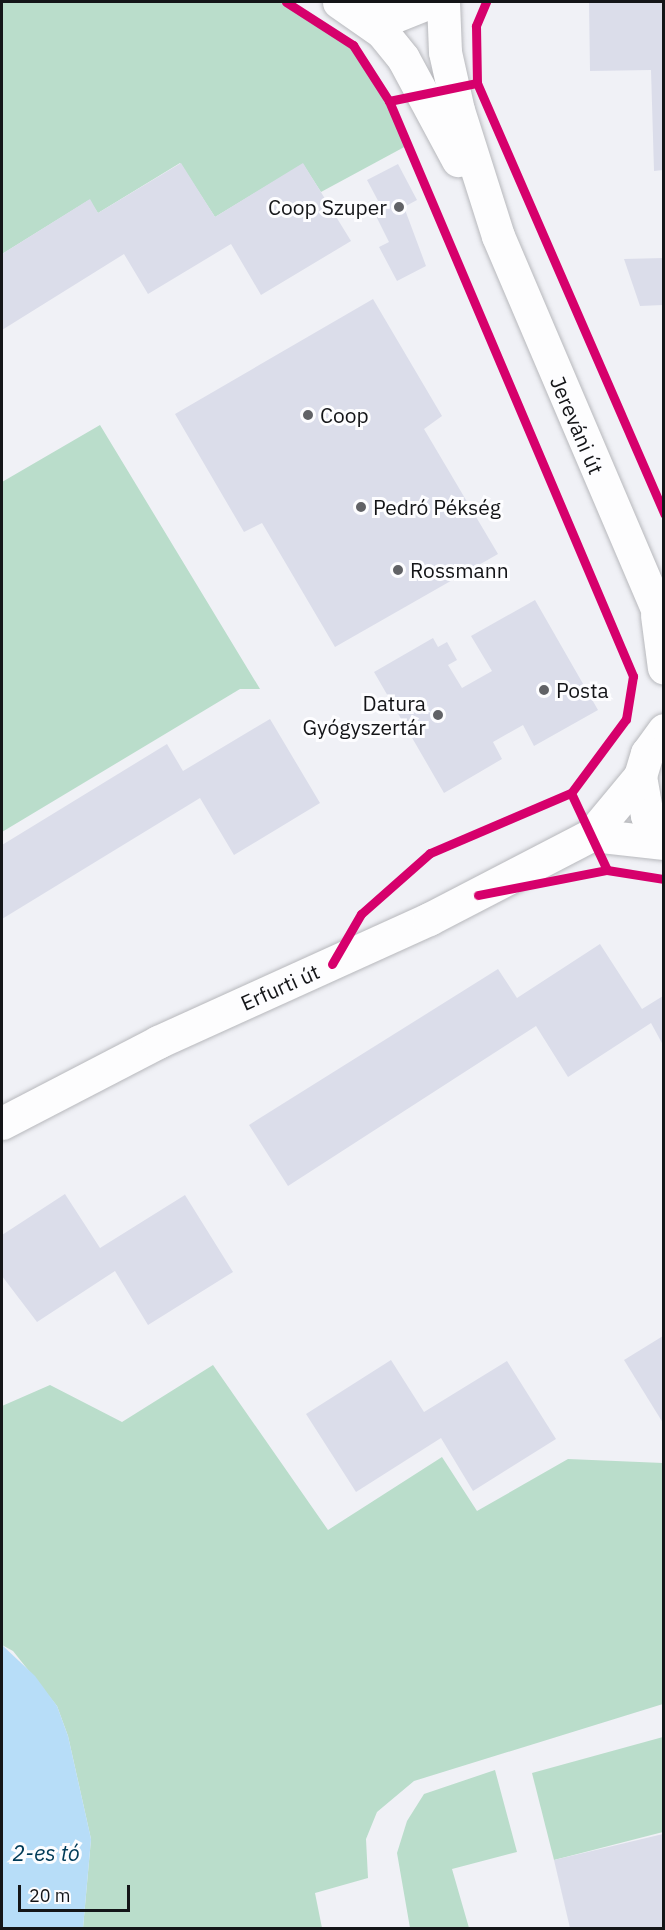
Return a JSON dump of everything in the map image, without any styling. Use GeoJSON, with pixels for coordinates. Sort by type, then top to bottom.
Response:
{"type":"FeatureCollection","features":[{"type":"Feature","properties":{"kind":"street","name":"Jereváni út"},"geometry":{"type":"LineString","coordinates":[[344,6],[390,18],[430,2]]}},
{"type":"Feature","properties":{"kind":"street","name":"Jereváni út"},"geometry":{"type":"LineString","coordinates":[[443,2],[445,52],[458,110],[498,236]]}},
{"type":"Feature","properties":{"kind":"street","name":"Jereváni út"},"geometry":{"type":"LineString","coordinates":[[344,6],[382,33],[403,58],[498,236],[660,620],[663,668]]}},
{"type":"Feature","properties":{"kind":"street"},"geometry":{"type":"LineString","coordinates":[[662,727],[640,776],[647,815],[663,837]]}},
{"type":"Feature","properties":{"kind":"street","name":"Erfurti út"},"geometry":{"type":"LineString","coordinates":[[2,1123],[158,1042],[448,909],[591,835],[640,776]]}},
{"type":"Feature","properties":{"kind":"street"},"geometry":{"type":"LineString","coordinates":[[591,835],[663,843]]}},
{"type":"Feature","properties":{"kind":"green space"},"geometry":{"type":"Polygon","coordinates":[[[2,2],[286,2],[353,45],[389,101],[408,145],[321,192],[303,164],[215,217],[180,163],[98,213],[89,200],[2,254],[2,2]]]}},
{"type":"Feature","properties":{"kind":"green space"},"geometry":{"type":"Polygon","coordinates":[[[100,425],[260,689],[240,689],[2,832],[2,482],[100,425]]]}},
{"type":"Feature","properties":{"kind":"green space"},"geometry":{"type":"Polygon","coordinates":[[[213,1365],[328,1530],[442,1457],[477,1511],[568,1459],[663,1463],[663,1704],[414,1781],[377,1812],[366,1839],[368,1878],[315,1893],[322,1928],[83,1928],[91,1839],[68,1736],[57,1706],[13,1651],[2,1645],[2,1406],[50,1385],[122,1422],[213,1365]]]}},
{"type":"Feature","properties":{"kind":"green space"},"geometry":{"type":"Polygon","coordinates":[[[663,1737],[663,1832],[554,1860],[532,1773],[663,1737]]]}},
{"type":"Feature","properties":{"kind":"green space"},"geometry":{"type":"Polygon","coordinates":[[[495,1770],[517,1852],[452,1869],[469,1928],[410,1928],[397,1853],[407,1821],[424,1794],[495,1770]]]}},
{"type":"Feature","properties":{"kind":"water","name":"2-es tó"},"geometry":{"type":"Polygon","coordinates":[[[2,1645],[35,1676],[57,1706],[68,1736],[91,1839],[83,1928],[2,1928],[2,1645]]]}},
{"type":"Feature","properties":{"kind":"building"},"geometry":{"type":"Polygon","coordinates":[[[589,2],[663,2],[663,170],[654,171],[651,70],[590,71],[589,2]]]}},
{"type":"Feature","properties":{"kind":"building"},"geometry":{"type":"Polygon","coordinates":[[[181,163],[215,217],[303,163],[351,241],[261,295],[231,244],[148,294],[124,254],[2,330],[2,254],[90,199],[98,213],[181,163]]]}},
{"type":"Feature","properties":{"kind":"building"},"geometry":{"type":"Polygon","coordinates":[[[398,164],[417,200],[404,207],[426,266],[397,281],[379,247],[389,242],[376,216],[384,212],[367,180],[398,164]]]}},
{"type":"Feature","properties":{"kind":"building"},"geometry":{"type":"Polygon","coordinates":[[[663,258],[663,305],[640,306],[624,259],[663,258]]]}},
{"type":"Feature","properties":{"kind":"building"},"geometry":{"type":"Polygon","coordinates":[[[373,299],[442,416],[424,429],[498,554],[335,647],[262,523],[244,532],[175,414],[373,299]]]}},
{"type":"Feature","properties":{"kind":"building"},"geometry":{"type":"Polygon","coordinates":[[[535,600],[598,710],[534,746],[523,725],[493,742],[502,759],[444,793],[374,672],[433,638],[438,647],[447,642],[457,660],[448,665],[462,688],[492,671],[471,636],[535,600]]]}},
{"type":"Feature","properties":{"kind":"building"},"geometry":{"type":"Polygon","coordinates":[[[270,719],[320,803],[234,855],[200,798],[2,919],[2,845],[167,744],[183,771],[270,719]]]}},
{"type":"Feature","properties":{"kind":"building"},"geometry":{"type":"Polygon","coordinates":[[[600,944],[642,1009],[663,996],[663,1045],[651,1023],[568,1077],[536,1026],[288,1186],[249,1125],[498,969],[517,998],[600,944]]]}},
{"type":"Feature","properties":{"kind":"building"},"geometry":{"type":"Polygon","coordinates":[[[65,1194],[100,1248],[185,1195],[233,1272],[148,1325],[115,1271],[37,1322],[2,1276],[2,1235],[65,1194]]]}},
{"type":"Feature","properties":{"kind":"building"},"geometry":{"type":"Polygon","coordinates":[[[663,1336],[663,1423],[624,1360],[663,1336]]]}},
{"type":"Feature","properties":{"kind":"building"},"geometry":{"type":"Polygon","coordinates":[[[391,1360],[424,1412],[507,1361],[556,1439],[473,1491],[441,1438],[356,1492],[306,1414],[391,1360]]]}},
{"type":"Feature","properties":{"kind":"building"},"geometry":{"type":"Polygon","coordinates":[[[663,1834],[663,1928],[570,1928],[554,1860],[663,1834]]]}},
{"type":"Feature","properties":{"kind":"cycle path"},"geometry":{"type":"LineString","coordinates":[[286,2],[353,45],[389,101],[633,676],[626,719],[571,793],[607,870],[664,879]]}},
{"type":"Feature","properties":{"kind":"cycle path"},"geometry":{"type":"LineString","coordinates":[[486,2],[476,26],[477,83],[664,514]]}},
{"type":"Feature","properties":{"kind":"cycle path"},"geometry":{"type":"LineString","coordinates":[[389,101],[477,83]]}},
{"type":"Feature","properties":{"kind":"cycle path"},"geometry":{"type":"LineString","coordinates":[[332,964],[361,914],[430,853],[571,793]]}},
{"type":"Feature","properties":{"kind":"cycle path"},"geometry":{"type":"LineString","coordinates":[[478,895],[607,870]]}},
{"type":"Feature","properties":{"kind":"place","name":"Coop Szuper"},"geometry":{"type":"Point","coordinates":[399,207]}},
{"type":"Feature","properties":{"kind":"place","name":"Coop"},"geometry":{"type":"Point","coordinates":[308,415]}},
{"type":"Feature","properties":{"kind":"place","name":"Pedró Pékség"},"geometry":{"type":"Point","coordinates":[361,507]}},
{"type":"Feature","properties":{"kind":"place","name":"Rossmann"},"geometry":{"type":"Point","coordinates":[398,570]}},
{"type":"Feature","properties":{"kind":"place","name":"Posta"},"geometry":{"type":"Point","coordinates":[544,690]}},
{"type":"Feature","properties":{"kind":"place","name":"Datura Gyógyszertár"},"geometry":{"type":"Point","coordinates":[438,715]}}]}
